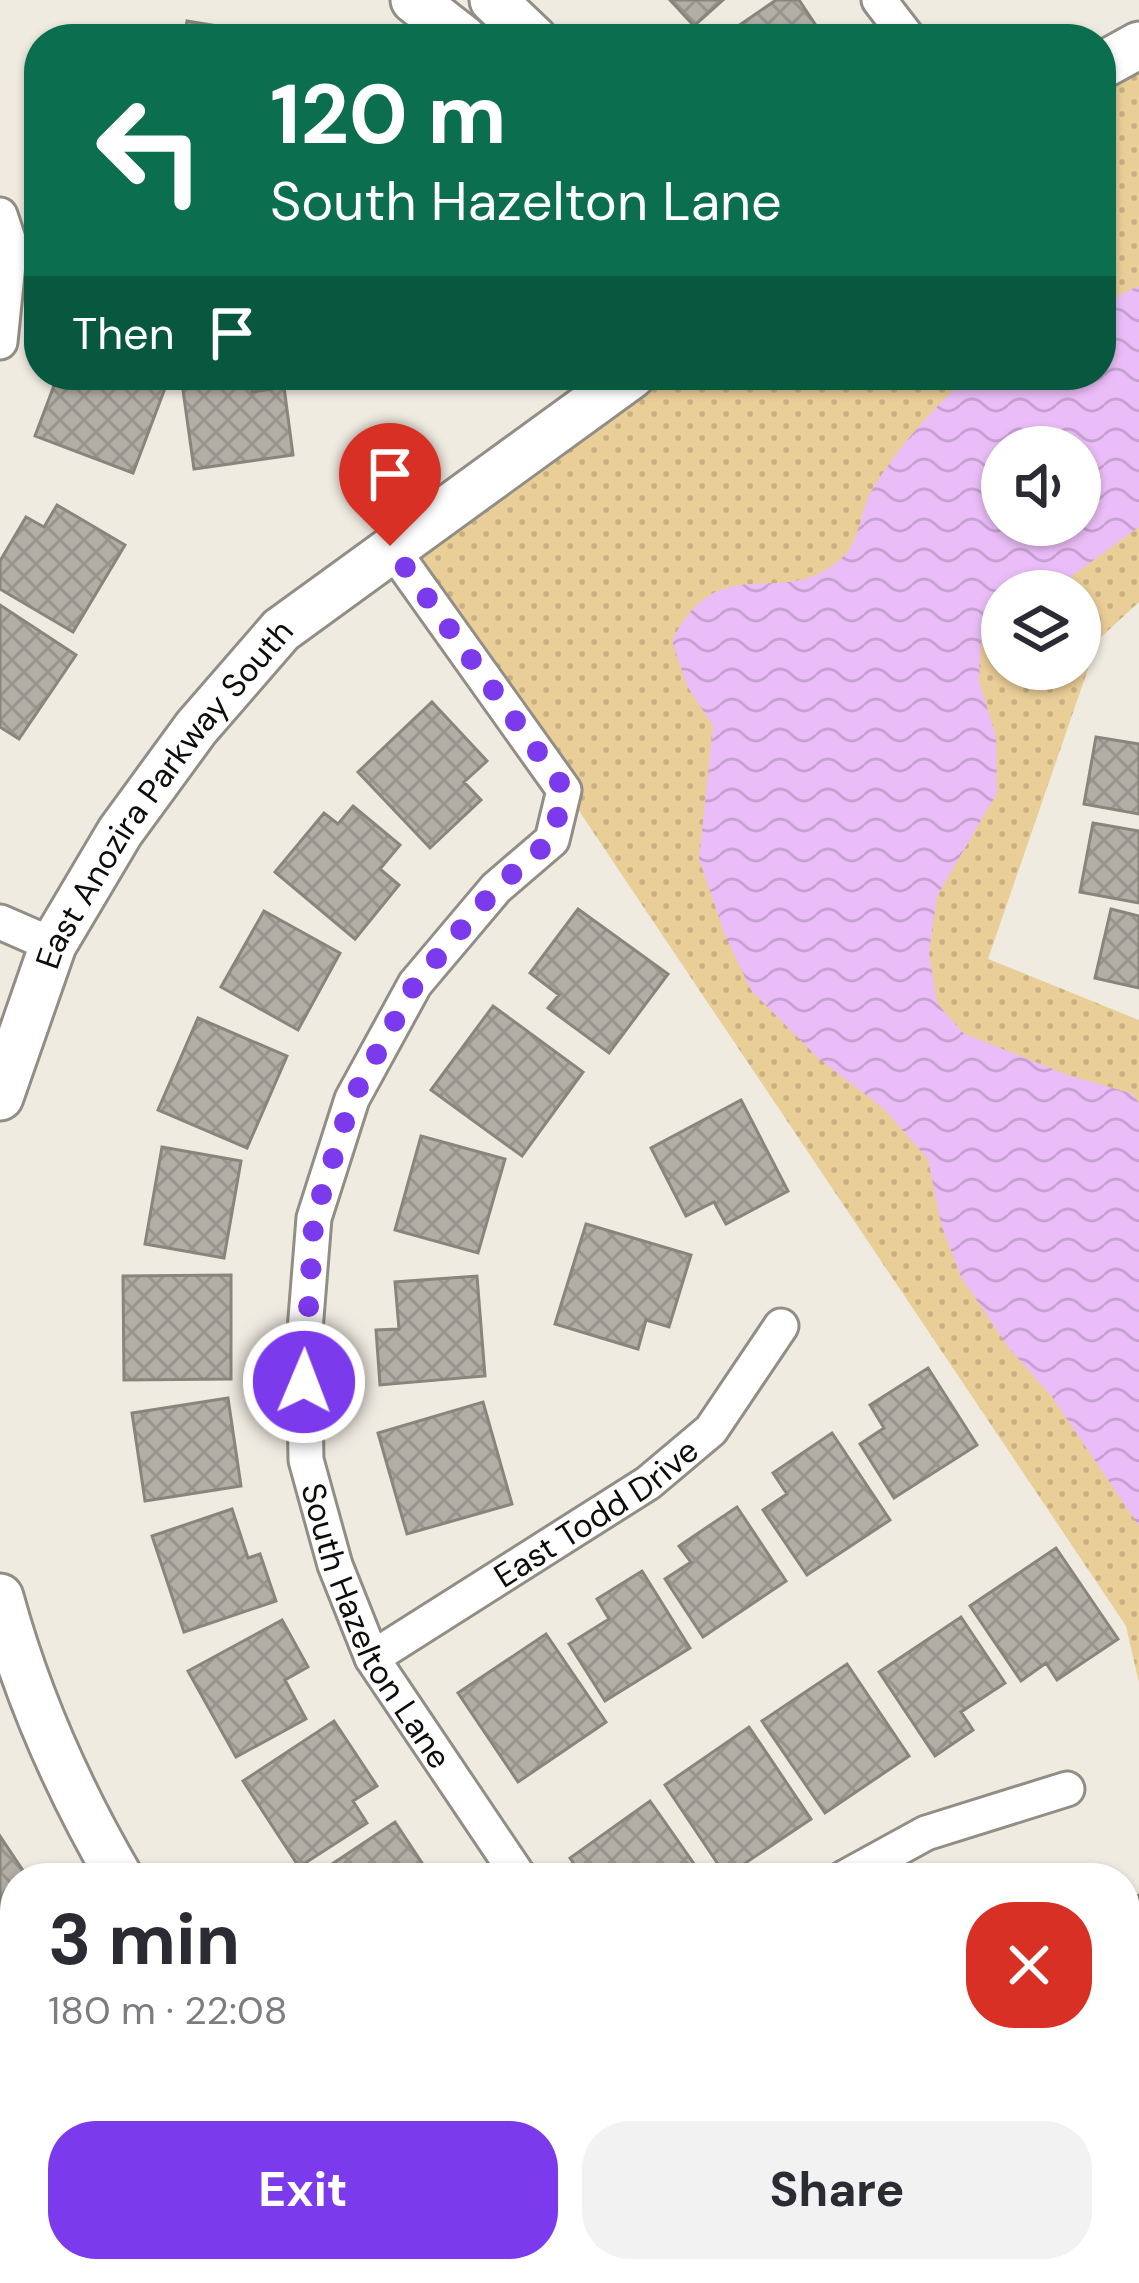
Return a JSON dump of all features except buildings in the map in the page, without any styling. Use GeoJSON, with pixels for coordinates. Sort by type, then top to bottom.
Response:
{"type":"FeatureCollection","features":[{"type":"Feature","properties":{"kind":"street"},"geometry":{"type":"LineString","coordinates":[[413,0],[444,24]]}},
{"type":"Feature","properties":{"kind":"street"},"geometry":{"type":"LineString","coordinates":[[493,0],[518,24]]}},
{"type":"Feature","properties":{"kind":"street"},"geometry":{"type":"LineString","coordinates":[[879,0],[897,24]]}},
{"type":"Feature","properties":{"kind":"street"},"geometry":{"type":"LineString","coordinates":[[0,342],[16,235]]}},
{"type":"Feature","properties":{"kind":"street","name":"East Anozira Parkway South"},"geometry":{"type":"LineString","coordinates":[[0,1097],[53,945],[120,832],[196,728],[281,630],[390,546],[611,390]]}},
{"type":"Feature","properties":{"kind":"street","name":"South Hazelton Lane"},"geometry":{"type":"LineString","coordinates":[[390,546],[565,790],[551,840],[496,888],[415,984],[352,1099],[314,1218],[304,1342],[305,1460],[335,1565],[372,1658],[510,1863]]}},
{"type":"Feature","properties":{"kind":"street"},"geometry":{"type":"LineString","coordinates":[[0,922],[53,945]]}},
{"type":"Feature","properties":{"kind":"street","name":"East Todd Drive"},"geometry":{"type":"LineString","coordinates":[[372,1658],[648,1483],[711,1430],[781,1326]]}},
{"type":"Feature","properties":{"kind":"street"},"geometry":{"type":"LineString","coordinates":[[0,1597],[18,1665],[82,1813],[111,1863]]}},
{"type":"Feature","properties":{"kind":"street"},"geometry":{"type":"LineString","coordinates":[[871,1863],[926,1833],[1067,1789]]}},
{"type":"Feature","properties":{"kind":"shaded area"},"geometry":{"type":"Polygon","coordinates":[[[1139,45],[1139,602],[1101,637],[1101,570],[981,570],[981,690],[1081,690],[988,959],[1139,1020],[1139,1683],[1126,1626],[565,790],[390,546],[611,390],[1116,390],[1116,58],[1139,45]]]}},
{"type":"Feature","properties":{"kind":"water"},"geometry":{"type":"Polygon","coordinates":[[[1139,286],[1139,527],[1080,570],[981,570],[979,681],[996,737],[997,793],[937,896],[929,953],[937,1003],[963,1033],[1068,1075],[1133,1094],[1139,1103],[1139,1526],[1052,1397],[1009,1348],[961,1277],[941,1224],[928,1159],[883,1108],[818,1058],[751,990],[725,935],[699,859],[713,726],[687,686],[672,641],[691,612],[711,595],[731,587],[798,580],[821,573],[844,556],[869,496],[906,442],[955,390],[1116,390],[1116,297],[1139,286]]]}},
{"type":"Feature","properties":{"kind":"route"},"geometry":{"type":"LineString","coordinates":[[304,1382],[314,1218],[352,1099],[415,984],[496,888],[551,840],[565,790],[390,546]]}}]}
